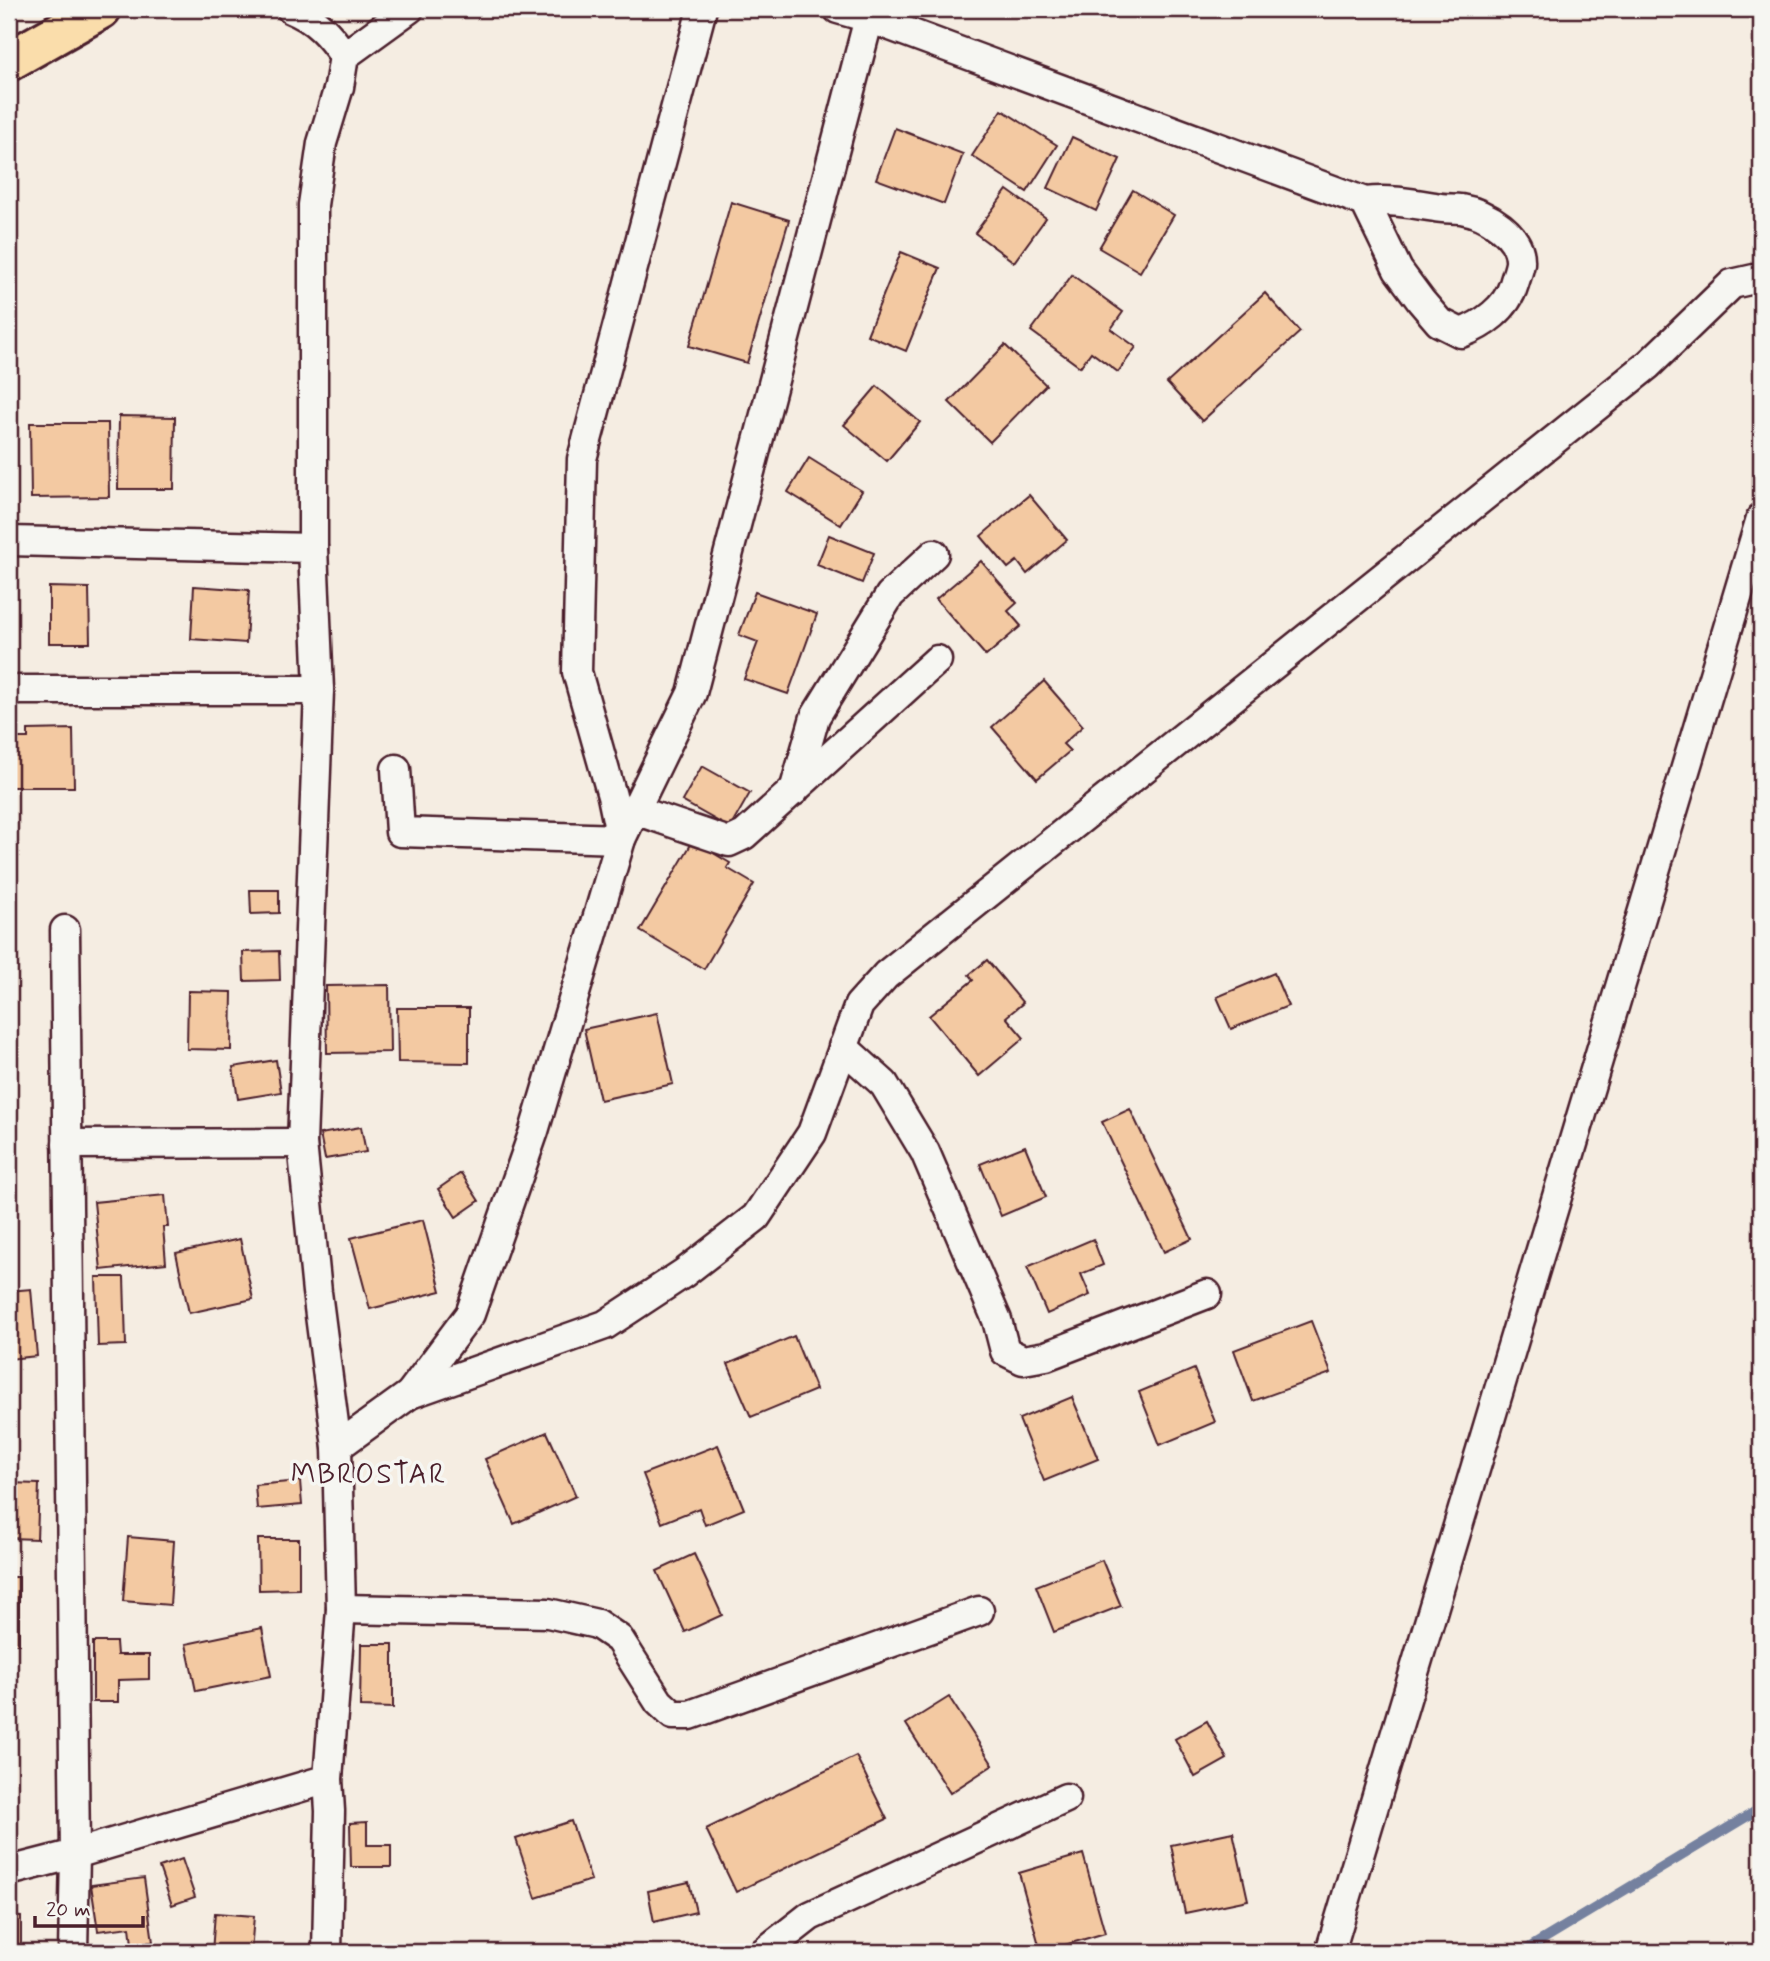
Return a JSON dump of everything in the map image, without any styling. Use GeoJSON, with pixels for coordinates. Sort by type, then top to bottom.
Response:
{"type":"FeatureCollection","features":[{"type":"Feature","properties":{"kind":"main road"},"geometry":{"type":"LineString","coordinates":[[9,61],[101,9]]}},
{"type":"Feature","properties":{"kind":"street"},"geometry":{"type":"LineString","coordinates":[[344,56],[409,9]]}},
{"type":"Feature","properties":{"kind":"street"},"geometry":{"type":"LineString","coordinates":[[621,839],[612,796],[577,672],[582,459],[702,9]]}},
{"type":"Feature","properties":{"kind":"street"},"geometry":{"type":"LineString","coordinates":[[838,9],[869,18],[1365,202],[1382,200],[1462,209],[1483,215],[1508,233],[1517,245],[1520,262],[1513,288],[1498,310],[1477,328],[1461,333],[1439,322],[1398,270],[1365,202]]}},
{"type":"Feature","properties":{"kind":"street"},"geometry":{"type":"LineString","coordinates":[[299,10],[328,33],[344,56],[339,87],[323,143],[313,205],[313,548],[319,691],[302,1143],[317,1292],[337,1447],[341,1609],[328,1779],[330,1811],[327,1952]]}},
{"type":"Feature","properties":{"kind":"street"},"geometry":{"type":"LineString","coordinates":[[410,1395],[470,1314],[534,1131],[621,839],[692,693],[869,18]]}},
{"type":"Feature","properties":{"kind":"street"},"geometry":{"type":"LineString","coordinates":[[337,1447],[410,1395],[605,1325],[684,1273],[756,1217],[812,1133],[859,1005],[886,975],[1648,365],[1732,284],[1754,279],[1761,283]]}},
{"type":"Feature","properties":{"kind":"street"},"geometry":{"type":"LineString","coordinates":[[1330,1952],[1761,518]]}},
{"type":"Feature","properties":{"kind":"street"},"geometry":{"type":"LineString","coordinates":[[9,541],[313,548]]}},
{"type":"Feature","properties":{"kind":"street"},"geometry":{"type":"LineString","coordinates":[[793,791],[815,718],[890,595],[934,554]]}},
{"type":"Feature","properties":{"kind":"street"},"geometry":{"type":"LineString","coordinates":[[635,810],[729,842],[744,835],[937,660]]}},
{"type":"Feature","properties":{"kind":"street"},"geometry":{"type":"LineString","coordinates":[[9,690],[319,691]]}},
{"type":"Feature","properties":{"kind":"street"},"geometry":{"type":"LineString","coordinates":[[397,769],[400,832],[621,839]]}},
{"type":"Feature","properties":{"kind":"street"},"geometry":{"type":"LineString","coordinates":[[65,930],[75,1854],[73,1952]]}},
{"type":"Feature","properties":{"kind":"street"},"geometry":{"type":"LineString","coordinates":[[843,1047],[884,1084],[925,1152],[996,1320],[1005,1351],[1023,1360],[1046,1356],[1207,1294]]}},
{"type":"Feature","properties":{"kind":"street"},"geometry":{"type":"LineString","coordinates":[[67,1144],[302,1143]]}},
{"type":"Feature","properties":{"kind":"street"},"geometry":{"type":"LineString","coordinates":[[341,1609],[548,1613],[597,1624],[619,1639],[659,1702],[673,1716],[690,1715],[979,1611]]}},
{"type":"Feature","properties":{"kind":"street"},"geometry":{"type":"LineString","coordinates":[[9,1871],[328,1779]]}},
{"type":"Feature","properties":{"kind":"street"},"geometry":{"type":"LineString","coordinates":[[764,1952],[810,1916],[1066,1798]]}},
{"type":"Feature","properties":{"kind":"building"},"geometry":{"type":"Polygon","coordinates":[[[1002,110],[1057,145],[1027,192],[972,156],[1002,110]]]}},
{"type":"Feature","properties":{"kind":"building"},"geometry":{"type":"Polygon","coordinates":[[[895,128],[963,154],[944,204],[876,179],[895,128]]]}},
{"type":"Feature","properties":{"kind":"building"},"geometry":{"type":"Polygon","coordinates":[[[1072,137],[1120,159],[1096,211],[1048,188],[1072,137]]]}},
{"type":"Feature","properties":{"kind":"building"},"geometry":{"type":"Polygon","coordinates":[[[1007,190],[1046,218],[1014,262],[975,233],[1007,190]]]}},
{"type":"Feature","properties":{"kind":"building"},"geometry":{"type":"Polygon","coordinates":[[[1133,190],[1174,215],[1140,272],[1099,248],[1133,190]]]}},
{"type":"Feature","properties":{"kind":"building"},"geometry":{"type":"Polygon","coordinates":[[[731,202],[789,220],[747,363],[689,346],[731,202]]]}},
{"type":"Feature","properties":{"kind":"building"},"geometry":{"type":"Polygon","coordinates":[[[901,252],[940,268],[906,351],[867,335],[901,252]]]}},
{"type":"Feature","properties":{"kind":"building"},"geometry":{"type":"Polygon","coordinates":[[[1072,275],[1123,312],[1111,329],[1136,347],[1118,372],[1091,352],[1080,367],[1031,331],[1072,275]]]}},
{"type":"Feature","properties":{"kind":"building"},"geometry":{"type":"Polygon","coordinates":[[[1265,293],[1300,332],[1202,421],[1167,383],[1265,293]]]}},
{"type":"Feature","properties":{"kind":"building"},"geometry":{"type":"Polygon","coordinates":[[[1005,345],[1046,385],[990,442],[949,402],[1005,345]]]}},
{"type":"Feature","properties":{"kind":"building"},"geometry":{"type":"Polygon","coordinates":[[[877,386],[920,422],[887,461],[844,425],[877,386]]]}},
{"type":"Feature","properties":{"kind":"building"},"geometry":{"type":"Polygon","coordinates":[[[119,416],[175,417],[174,489],[118,489],[119,416]]]}},
{"type":"Feature","properties":{"kind":"building"},"geometry":{"type":"Polygon","coordinates":[[[30,423],[108,423],[109,497],[31,498],[30,423]]]}},
{"type":"Feature","properties":{"kind":"building"},"geometry":{"type":"Polygon","coordinates":[[[809,458],[862,491],[841,525],[788,492],[809,458]]]}},
{"type":"Feature","properties":{"kind":"building"},"geometry":{"type":"Polygon","coordinates":[[[1029,495],[1067,540],[1027,574],[1017,561],[1008,568],[981,536],[1029,495]]]}},
{"type":"Feature","properties":{"kind":"building"},"geometry":{"type":"Polygon","coordinates":[[[829,535],[874,553],[862,583],[817,565],[829,535]]]}},
{"type":"Feature","properties":{"kind":"building"},"geometry":{"type":"Polygon","coordinates":[[[981,561],[1017,603],[1008,611],[1021,626],[986,656],[936,599],[981,561]]]}},
{"type":"Feature","properties":{"kind":"building"},"geometry":{"type":"Polygon","coordinates":[[[194,586],[249,590],[246,643],[191,639],[194,586]]]}},
{"type":"Feature","properties":{"kind":"building"},"geometry":{"type":"Polygon","coordinates":[[[49,587],[89,588],[90,643],[49,643],[49,587]]]}},
{"type":"Feature","properties":{"kind":"building"},"geometry":{"type":"Polygon","coordinates":[[[755,592],[817,614],[788,694],[744,679],[758,642],[739,635],[755,592]]]}},
{"type":"Feature","properties":{"kind":"building"},"geometry":{"type":"Polygon","coordinates":[[[1044,681],[1083,726],[1063,744],[1070,751],[1037,779],[992,727],[1044,681]]]}},
{"type":"Feature","properties":{"kind":"building"},"geometry":{"type":"Polygon","coordinates":[[[73,729],[74,787],[9,787],[9,738],[28,738],[28,730],[73,729]]]}},
{"type":"Feature","properties":{"kind":"building"},"geometry":{"type":"Polygon","coordinates":[[[702,766],[750,793],[730,828],[682,801],[702,766]]]}},
{"type":"Feature","properties":{"kind":"building"},"geometry":{"type":"Polygon","coordinates":[[[693,841],[730,863],[727,868],[754,884],[704,969],[640,931],[693,841]]]}},
{"type":"Feature","properties":{"kind":"building"},"geometry":{"type":"Polygon","coordinates":[[[250,890],[279,890],[279,913],[251,914],[250,890]]]}},
{"type":"Feature","properties":{"kind":"building"},"geometry":{"type":"Polygon","coordinates":[[[279,951],[280,980],[244,981],[243,952],[279,951]]]}},
{"type":"Feature","properties":{"kind":"building"},"geometry":{"type":"Polygon","coordinates":[[[987,960],[1023,1003],[1006,1017],[1024,1038],[979,1076],[929,1016],[973,980],[969,975],[987,960]]]}},
{"type":"Feature","properties":{"kind":"building"},"geometry":{"type":"Polygon","coordinates":[[[1274,973],[1288,1006],[1231,1029],[1217,997],[1274,973]]]}},
{"type":"Feature","properties":{"kind":"building"},"geometry":{"type":"Polygon","coordinates":[[[389,985],[390,1052],[327,1053],[326,986],[389,985]]]}},
{"type":"Feature","properties":{"kind":"building"},"geometry":{"type":"Polygon","coordinates":[[[188,991],[232,992],[231,1050],[187,1049],[188,991]]]}},
{"type":"Feature","properties":{"kind":"building"},"geometry":{"type":"Polygon","coordinates":[[[397,1008],[469,1008],[469,1063],[398,1062],[397,1008]]]}},
{"type":"Feature","properties":{"kind":"building"},"geometry":{"type":"Polygon","coordinates":[[[657,1013],[673,1084],[600,1100],[584,1029],[657,1013]]]}},
{"type":"Feature","properties":{"kind":"building"},"geometry":{"type":"Polygon","coordinates":[[[276,1060],[281,1092],[238,1099],[233,1067],[276,1060]]]}},
{"type":"Feature","properties":{"kind":"building"},"geometry":{"type":"Polygon","coordinates":[[[1130,1109],[1192,1239],[1164,1252],[1102,1122],[1130,1109]]]}},
{"type":"Feature","properties":{"kind":"building"},"geometry":{"type":"Polygon","coordinates":[[[361,1127],[366,1152],[325,1159],[320,1134],[361,1127]]]}},
{"type":"Feature","properties":{"kind":"building"},"geometry":{"type":"Polygon","coordinates":[[[1025,1146],[1046,1197],[1001,1216],[980,1164],[1025,1146]]]}},
{"type":"Feature","properties":{"kind":"building"},"geometry":{"type":"Polygon","coordinates":[[[461,1173],[479,1201],[456,1217],[438,1189],[461,1173]]]}},
{"type":"Feature","properties":{"kind":"building"},"geometry":{"type":"Polygon","coordinates":[[[165,1195],[168,1227],[163,1227],[166,1263],[101,1270],[94,1202],[165,1195]]]}},
{"type":"Feature","properties":{"kind":"building"},"geometry":{"type":"Polygon","coordinates":[[[423,1220],[441,1291],[370,1309],[351,1238],[423,1220]]]}},
{"type":"Feature","properties":{"kind":"building"},"geometry":{"type":"Polygon","coordinates":[[[240,1239],[253,1299],[189,1313],[176,1253],[240,1239]]]}},
{"type":"Feature","properties":{"kind":"building"},"geometry":{"type":"Polygon","coordinates":[[[1093,1239],[1103,1265],[1081,1274],[1090,1295],[1047,1314],[1027,1267],[1093,1239]]]}},
{"type":"Feature","properties":{"kind":"building"},"geometry":{"type":"Polygon","coordinates":[[[96,1277],[124,1277],[126,1345],[98,1346],[96,1277]]]}},
{"type":"Feature","properties":{"kind":"building"},"geometry":{"type":"Polygon","coordinates":[[[31,1289],[37,1356],[9,1359],[9,1291],[31,1289]]]}},
{"type":"Feature","properties":{"kind":"building"},"geometry":{"type":"Polygon","coordinates":[[[1311,1321],[1331,1373],[1253,1401],[1234,1350],[1311,1321]]]}},
{"type":"Feature","properties":{"kind":"building"},"geometry":{"type":"Polygon","coordinates":[[[794,1336],[816,1390],[751,1417],[728,1364],[794,1336]]]}},
{"type":"Feature","properties":{"kind":"building"},"geometry":{"type":"Polygon","coordinates":[[[1194,1369],[1215,1422],[1160,1445],[1139,1392],[1194,1369]]]}},
{"type":"Feature","properties":{"kind":"building"},"geometry":{"type":"Polygon","coordinates":[[[1072,1397],[1098,1459],[1044,1481],[1019,1419],[1072,1397]]]}},
{"type":"Feature","properties":{"kind":"building"},"geometry":{"type":"Polygon","coordinates":[[[547,1432],[576,1496],[514,1524],[485,1459],[547,1432]]]}},
{"type":"Feature","properties":{"kind":"building"},"geometry":{"type":"Polygon","coordinates":[[[718,1445],[744,1509],[705,1525],[699,1508],[662,1523],[643,1474],[718,1445]]]}},
{"type":"Feature","properties":{"kind":"building"},"geometry":{"type":"Polygon","coordinates":[[[300,1481],[302,1505],[257,1509],[255,1485],[300,1481]]]}},
{"type":"Feature","properties":{"kind":"building"},"geometry":{"type":"Polygon","coordinates":[[[9,1483],[39,1484],[37,1539],[9,1538],[9,1483]]]}},
{"type":"Feature","properties":{"kind":"building"},"geometry":{"type":"Polygon","coordinates":[[[128,1537],[174,1541],[170,1605],[123,1601],[128,1537]]]}},
{"type":"Feature","properties":{"kind":"building"},"geometry":{"type":"Polygon","coordinates":[[[258,1539],[299,1539],[299,1589],[259,1590],[258,1539]]]}},
{"type":"Feature","properties":{"kind":"building"},"geometry":{"type":"Polygon","coordinates":[[[694,1554],[722,1615],[685,1632],[657,1571],[694,1554]]]}},
{"type":"Feature","properties":{"kind":"building"},"geometry":{"type":"Polygon","coordinates":[[[1102,1560],[1121,1606],[1054,1632],[1036,1586],[1102,1560]]]}},
{"type":"Feature","properties":{"kind":"building"},"geometry":{"type":"Polygon","coordinates":[[[9,1577],[19,1577],[19,1644],[9,1644],[9,1577]]]}},
{"type":"Feature","properties":{"kind":"building"},"geometry":{"type":"Polygon","coordinates":[[[262,1628],[271,1676],[196,1691],[186,1644],[262,1628]]]}},
{"type":"Feature","properties":{"kind":"building"},"geometry":{"type":"Polygon","coordinates":[[[93,1642],[116,1642],[117,1655],[149,1655],[149,1679],[118,1680],[118,1702],[93,1702],[93,1642]]]}},
{"type":"Feature","properties":{"kind":"building"},"geometry":{"type":"Polygon","coordinates":[[[361,1644],[393,1644],[393,1708],[360,1707],[361,1644]]]}},
{"type":"Feature","properties":{"kind":"building"},"geometry":{"type":"Polygon","coordinates":[[[949,1697],[993,1765],[950,1793],[906,1724],[949,1697]]]}},
{"type":"Feature","properties":{"kind":"building"},"geometry":{"type":"Polygon","coordinates":[[[1207,1721],[1227,1759],[1195,1777],[1175,1739],[1207,1721]]]}},
{"type":"Feature","properties":{"kind":"building"},"geometry":{"type":"Polygon","coordinates":[[[856,1756],[887,1819],[736,1892],[706,1829],[856,1756]]]}},
{"type":"Feature","properties":{"kind":"building"},"geometry":{"type":"Polygon","coordinates":[[[571,1821],[591,1880],[536,1898],[516,1839],[571,1821]]]}},
{"type":"Feature","properties":{"kind":"building"},"geometry":{"type":"Polygon","coordinates":[[[367,1822],[367,1845],[391,1845],[391,1867],[351,1867],[350,1823],[367,1822]]]}},
{"type":"Feature","properties":{"kind":"building"},"geometry":{"type":"Polygon","coordinates":[[[1233,1832],[1248,1900],[1185,1913],[1171,1845],[1233,1832]]]}},
{"type":"Feature","properties":{"kind":"building"},"geometry":{"type":"Polygon","coordinates":[[[1083,1854],[1105,1933],[1041,1952],[1019,1873],[1083,1854]]]}},
{"type":"Feature","properties":{"kind":"building"},"geometry":{"type":"Polygon","coordinates":[[[182,1859],[195,1897],[172,1905],[159,1867],[182,1859]]]}},
{"type":"Feature","properties":{"kind":"building"},"geometry":{"type":"Polygon","coordinates":[[[144,1878],[153,1942],[132,1944],[130,1927],[98,1931],[91,1885],[144,1878]]]}},
{"type":"Feature","properties":{"kind":"building"},"geometry":{"type":"Polygon","coordinates":[[[689,1882],[696,1912],[654,1922],[648,1891],[689,1882]]]}},
{"type":"Feature","properties":{"kind":"building"},"geometry":{"type":"Polygon","coordinates":[[[215,1913],[254,1916],[251,1952],[212,1952],[215,1913]]]}},
{"type":"Feature","properties":{"kind":"building"},"geometry":{"type":"Polygon","coordinates":[[[9,1916],[21,1917],[21,1952],[9,1952],[9,1916]]]}},
{"type":"Feature","properties":{"kind":"waterway"},"geometry":{"type":"LineString","coordinates":[[1522,1952],[1761,1808]]}},
{"type":"Feature","properties":{"kind":"district","name":"MBROSTAR"},"geometry":{"type":"Point","coordinates":[369,1475]}}]}
